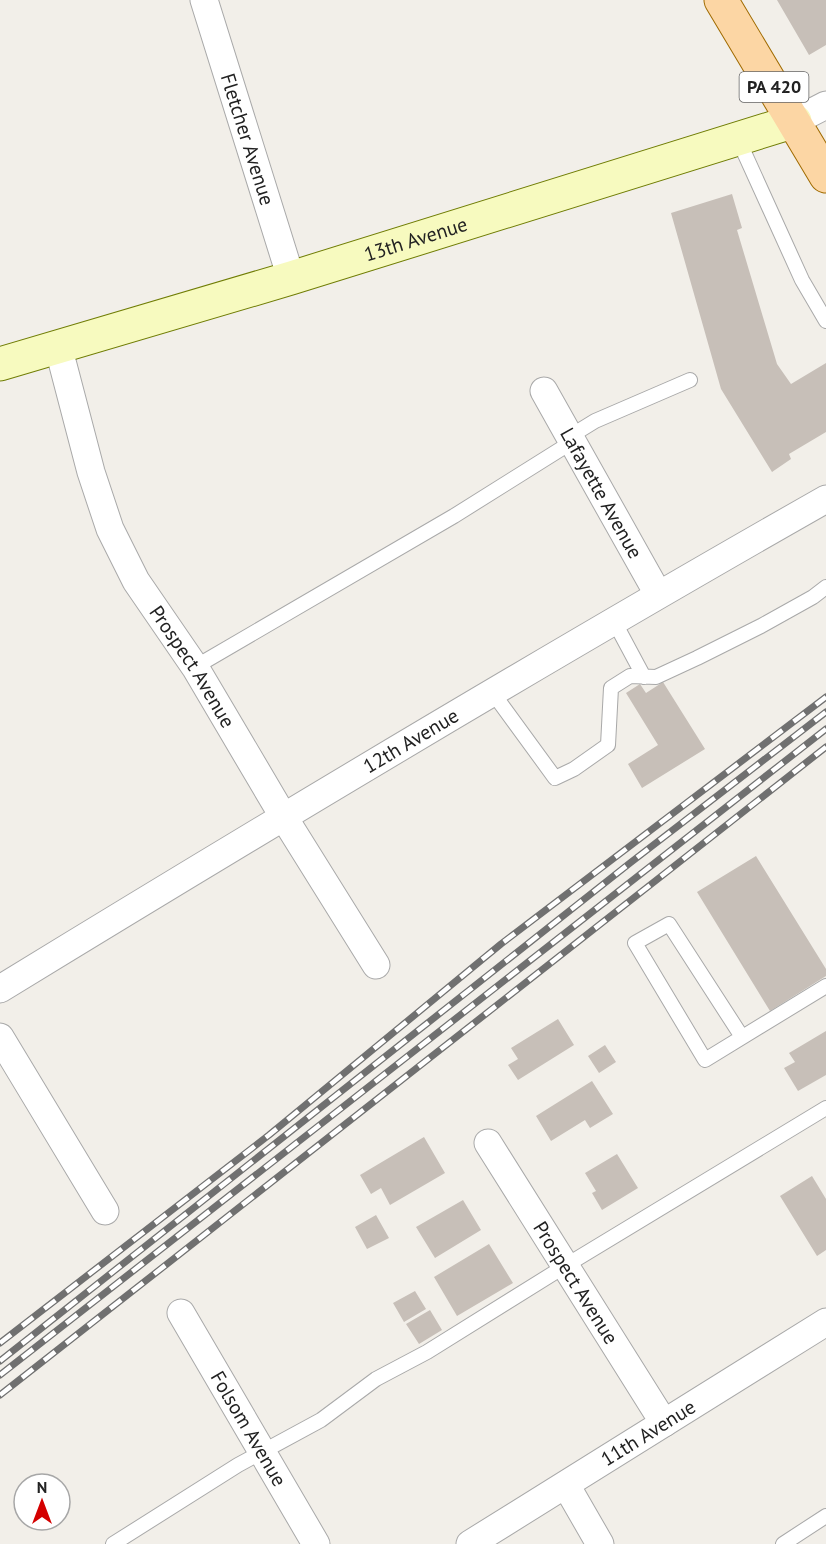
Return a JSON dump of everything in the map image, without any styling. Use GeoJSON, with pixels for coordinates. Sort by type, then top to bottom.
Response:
{"type":"FeatureCollection","features":[{"type":"Feature","properties":{"kind":"main road","name":"PA 420"},"geometry":{"type":"LineString","coordinates":[[721,0],[826,176]]}},
{"type":"Feature","properties":{"kind":"street","name":"Fletcher Avenue"},"geometry":{"type":"LineString","coordinates":[[204,0],[291,278]]}},
{"type":"Feature","properties":{"kind":"street","name":"13th Avenue"},"geometry":{"type":"LineString","coordinates":[[0,364],[291,278],[738,139],[795,121],[826,105]]}},
{"type":"Feature","properties":{"kind":"street","name":"Prospect Avenue"},"geometry":{"type":"LineString","coordinates":[[58,346],[110,529],[136,581],[195,667],[282,816],[376,965]]}},
{"type":"Feature","properties":{"kind":"street","name":"Lafayette Avenue"},"geometry":{"type":"LineString","coordinates":[[544,391],[658,594]]}},
{"type":"Feature","properties":{"kind":"street","name":"12th Avenue"},"geometry":{"type":"LineString","coordinates":[[0,989],[282,816],[658,594],[826,499]]}},
{"type":"Feature","properties":{"kind":"street"},"geometry":{"type":"LineString","coordinates":[[0,1037],[105,1211]]}},
{"type":"Feature","properties":{"kind":"street","name":"Prospect Avenue"},"geometry":{"type":"LineString","coordinates":[[488,1143],[664,1423]]}},
{"type":"Feature","properties":{"kind":"street","name":"Folsom Avenue"},"geometry":{"type":"LineString","coordinates":[[181,1313],[316,1544]]}},
{"type":"Feature","properties":{"kind":"street","name":"11th Avenue"},"geometry":{"type":"LineString","coordinates":[[470,1544],[826,1322]]}},
{"type":"Feature","properties":{"kind":"street"},"geometry":{"type":"LineString","coordinates":[[567,1485],[600,1544]]}},
{"type":"Feature","properties":{"kind":"lane"},"geometry":{"type":"LineString","coordinates":[[738,139],[802,280],[826,321]]}},
{"type":"Feature","properties":{"kind":"lane"},"geometry":{"type":"LineString","coordinates":[[195,667],[454,516],[595,421],[690,380]]}},
{"type":"Feature","properties":{"kind":"lane"},"geometry":{"type":"LineString","coordinates":[[492,693],[555,778],[574,769],[608,745],[611,688],[630,676],[656,677],[697,658],[762,626],[826,587]]}},
{"type":"Feature","properties":{"kind":"lane"},"geometry":{"type":"LineString","coordinates":[[614,621],[644,677]]}},
{"type":"Feature","properties":{"kind":"lane"},"geometry":{"type":"LineString","coordinates":[[742,1037],[669,924],[635,943],[705,1060],[826,986]]}},
{"type":"Feature","properties":{"kind":"lane"},"geometry":{"type":"LineString","coordinates":[[113,1544],[238,1465],[321,1420],[376,1379],[427,1352],[826,1108]]}},
{"type":"Feature","properties":{"kind":"lane"},"geometry":{"type":"LineString","coordinates":[[783,1544],[826,1516]]}},
{"type":"Feature","properties":{"kind":"building"},"geometry":{"type":"Polygon","coordinates":[[[777,0],[826,0],[826,45],[809,55],[777,0]]]}},
{"type":"Feature","properties":{"kind":"building"},"geometry":{"type":"Polygon","coordinates":[[[732,194],[742,228],[737,230],[777,364],[791,384],[826,363],[826,432],[789,454],[791,459],[772,472],[721,389],[671,213],[732,194]]]}},
{"type":"Feature","properties":{"kind":"building"},"geometry":{"type":"Polygon","coordinates":[[[663,682],[705,749],[642,788],[628,764],[658,745],[626,693],[640,684],[646,693],[663,682]]]}},
{"type":"Feature","properties":{"kind":"building"},"geometry":{"type":"Polygon","coordinates":[[[756,856],[826,969],[826,976],[770,1011],[697,892],[756,856]]]}},
{"type":"Feature","properties":{"kind":"building"},"geometry":{"type":"Polygon","coordinates":[[[558,1019],[574,1045],[518,1080],[508,1065],[518,1059],[511,1048],[558,1019]]]}},
{"type":"Feature","properties":{"kind":"building"},"geometry":{"type":"Polygon","coordinates":[[[826,1031],[826,1075],[798,1091],[784,1068],[795,1062],[789,1053],[826,1031]]]}},
{"type":"Feature","properties":{"kind":"building"},"geometry":{"type":"Polygon","coordinates":[[[605,1045],[616,1062],[599,1073],[588,1056],[605,1045]]]}},
{"type":"Feature","properties":{"kind":"building"},"geometry":{"type":"Polygon","coordinates":[[[592,1081],[613,1114],[590,1128],[585,1120],[551,1141],[536,1116],[592,1081]]]}},
{"type":"Feature","properties":{"kind":"building"},"geometry":{"type":"Polygon","coordinates":[[[424,1137],[445,1173],[390,1205],[381,1188],[371,1194],[360,1175],[424,1137]]]}},
{"type":"Feature","properties":{"kind":"building"},"geometry":{"type":"Polygon","coordinates":[[[617,1154],[638,1188],[602,1210],[592,1193],[596,1191],[585,1173],[617,1154]]]}},
{"type":"Feature","properties":{"kind":"building"},"geometry":{"type":"Polygon","coordinates":[[[812,1176],[826,1199],[826,1250],[817,1256],[780,1196],[812,1176]]]}},
{"type":"Feature","properties":{"kind":"building"},"geometry":{"type":"Polygon","coordinates":[[[463,1200],[481,1230],[435,1258],[416,1227],[463,1200]]]}},
{"type":"Feature","properties":{"kind":"building"},"geometry":{"type":"Polygon","coordinates":[[[376,1215],[389,1238],[367,1249],[355,1227],[376,1215]]]}},
{"type":"Feature","properties":{"kind":"building"},"geometry":{"type":"Polygon","coordinates":[[[489,1244],[513,1283],[457,1316],[434,1277],[489,1244]]]}},
{"type":"Feature","properties":{"kind":"building"},"geometry":{"type":"Polygon","coordinates":[[[415,1291],[426,1309],[404,1322],[393,1303],[415,1291]]]}},
{"type":"Feature","properties":{"kind":"building"},"geometry":{"type":"Polygon","coordinates":[[[430,1310],[442,1330],[419,1344],[406,1324],[430,1310]]]}},
{"type":"Feature","properties":{"kind":"railway"},"geometry":{"type":"LineString","coordinates":[[0,1343],[269,1135],[501,944],[826,697]]}},
{"type":"Feature","properties":{"kind":"railway"},"geometry":{"type":"LineString","coordinates":[[0,1361],[630,863],[826,712]]}},
{"type":"Feature","properties":{"kind":"railway"},"geometry":{"type":"LineString","coordinates":[[0,1375],[826,729]]}},
{"type":"Feature","properties":{"kind":"railway"},"geometry":{"type":"LineString","coordinates":[[0,1395],[826,747]]}}]}
